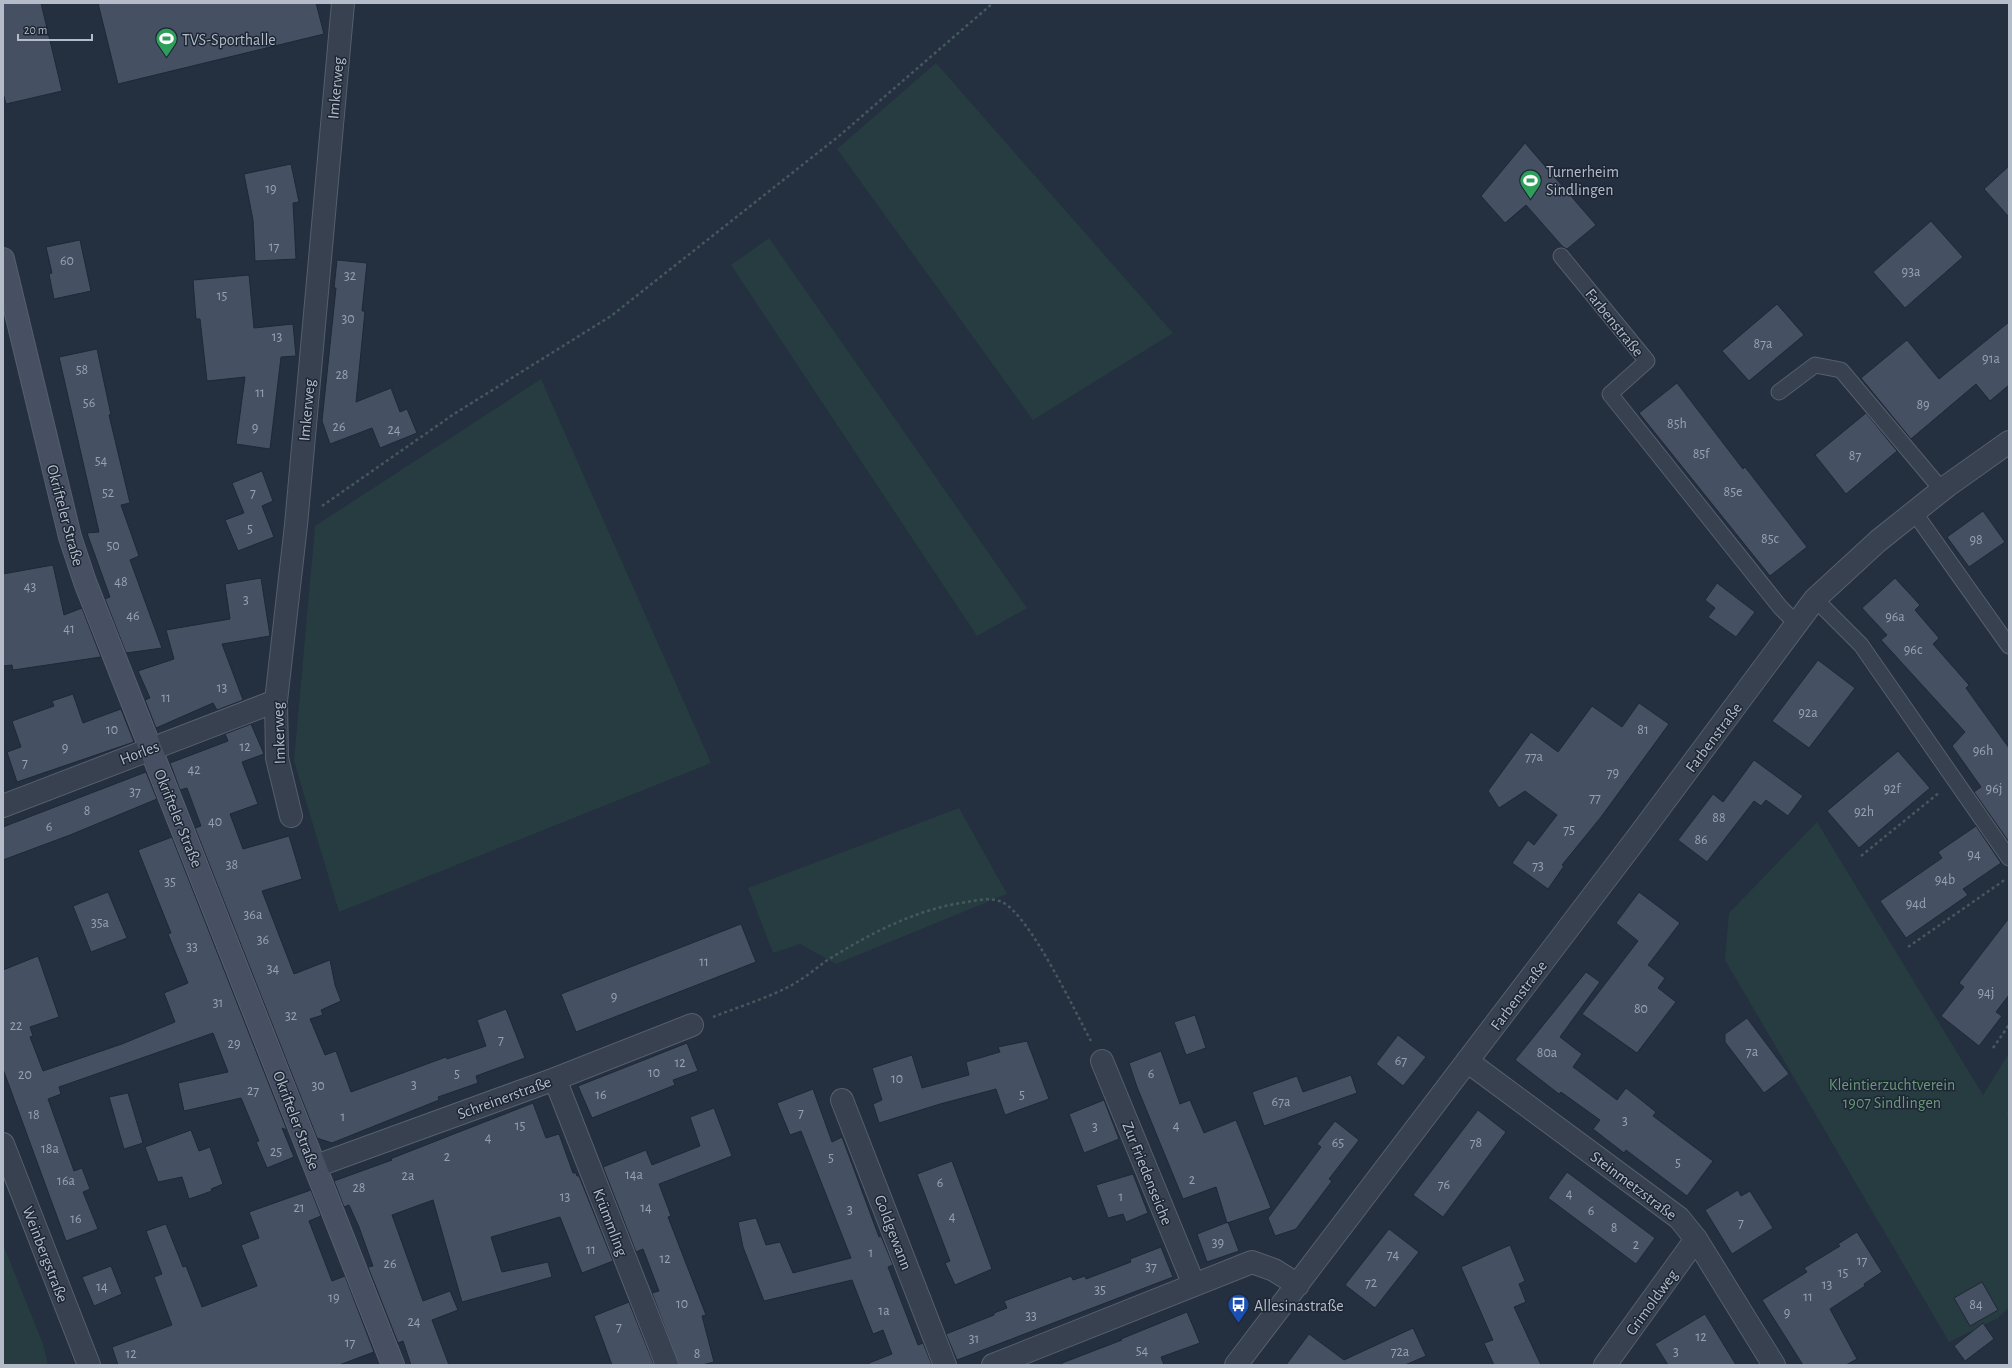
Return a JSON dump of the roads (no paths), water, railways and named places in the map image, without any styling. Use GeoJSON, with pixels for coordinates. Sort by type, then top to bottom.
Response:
{"type":"FeatureCollection","features":[{"type":"Feature","properties":{"kind":"street","name":"Imkerweg"},"geometry":{"type":"LineString","coordinates":[[291,816],[277,758],[276,701],[296,524],[343,3]]}},
{"type":"Feature","properties":{"kind":"street","name":"Okrifteler Straße"},"geometry":{"type":"LineString","coordinates":[[3,259],[70,537],[85,582],[393,1365]]}},
{"type":"Feature","properties":{"kind":"street","name":"Farbenstraße"},"geometry":{"type":"LineString","coordinates":[[1236,1365],[1815,599],[1878,541],[1942,490],[2009,442]]}},
{"type":"Feature","properties":{"kind":"street","name":"Horles"},"geometry":{"type":"LineString","coordinates":[[3,806],[276,701]]}},
{"type":"Feature","properties":{"kind":"street","name":"Schreinerstraße"},"geometry":{"type":"LineString","coordinates":[[316,1166],[555,1079],[692,1025]]}},
{"type":"Feature","properties":{"kind":"street","name":"Zur Friedenseiche"},"geometry":{"type":"LineString","coordinates":[[1102,1061],[1194,1285]]}},
{"type":"Feature","properties":{"kind":"street","name":"Steinmetzstraße"},"geometry":{"type":"LineString","coordinates":[[1467,1061],[1679,1218],[1696,1239],[1774,1365]]}},
{"type":"Feature","properties":{"kind":"street","name":"Krümmling"},"geometry":{"type":"LineString","coordinates":[[555,1079],[668,1365]]}},
{"type":"Feature","properties":{"kind":"street","name":"Goldgewann"},"geometry":{"type":"LineString","coordinates":[[842,1100],[945,1365]]}},
{"type":"Feature","properties":{"kind":"street","name":"Weinbergstraße"},"geometry":{"type":"LineString","coordinates":[[3,1144],[89,1365]]}},
{"type":"Feature","properties":{"kind":"street","name":"Grimoldweg"},"geometry":{"type":"LineString","coordinates":[[1606,1365],[1696,1239]]}},
{"type":"Feature","properties":{"kind":"street"},"geometry":{"type":"LineString","coordinates":[[993,1365],[1252,1262],[1274,1270],[1298,1284]]}},
{"type":"Feature","properties":{"kind":"lane","name":"Farbenstraße"},"geometry":{"type":"LineString","coordinates":[[1561,256],[1647,361],[1610,394],[1780,607],[1797,624]]}},
{"type":"Feature","properties":{"kind":"lane"},"geometry":{"type":"LineString","coordinates":[[1779,392],[1815,365],[1841,370],[1942,490]]}},
{"type":"Feature","properties":{"kind":"lane"},"geometry":{"type":"LineString","coordinates":[[1914,512],[2009,646]]}},
{"type":"Feature","properties":{"kind":"lane"},"geometry":{"type":"LineString","coordinates":[[1815,599],[1861,646],[2009,858]]}},
{"type":"Feature","properties":{"kind":"place","name":"TVS-Sporthalle"},"geometry":{"type":"Point","coordinates":[166,58]}},
{"type":"Feature","properties":{"kind":"place","name":"Turnerheim Sindlingen"},"geometry":{"type":"Point","coordinates":[1530,200]}},
{"type":"Feature","properties":{"kind":"place","name":"Allesinastraße"},"geometry":{"type":"Point","coordinates":[1239,1324]}},
{"type":"Feature","properties":{"kind":"park label","name":"Kleintierzuchtverein 1907 Sindlingen"},"geometry":{"type":"Point","coordinates":[1892,1093]}}]}
